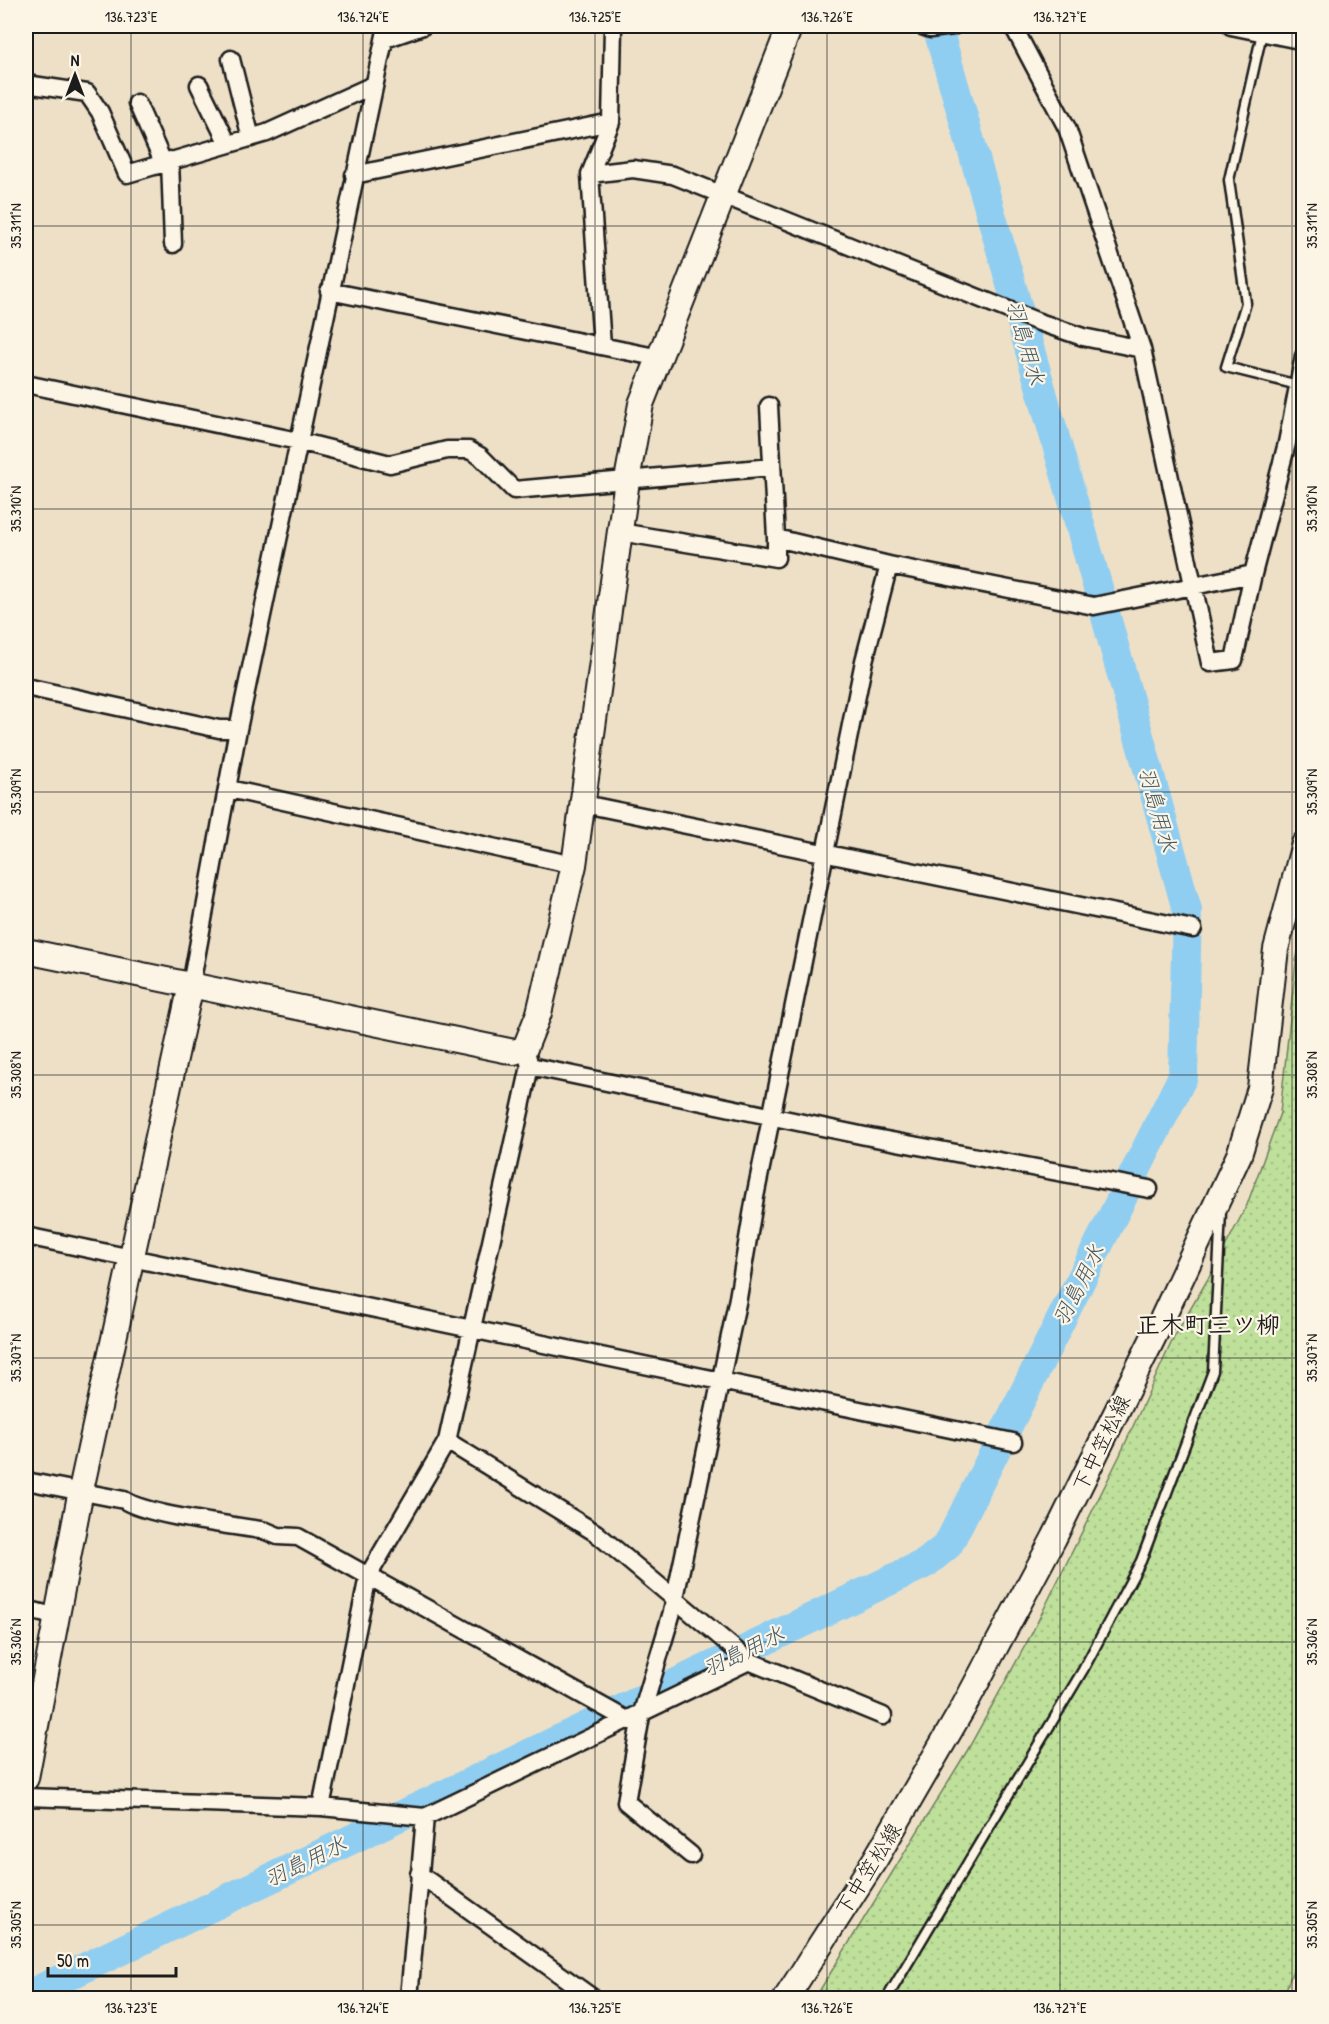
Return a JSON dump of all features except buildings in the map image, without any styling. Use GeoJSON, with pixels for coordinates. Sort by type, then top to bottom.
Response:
{"type":"FeatureCollection","features":[{"type":"Feature","properties":{"kind":"street"},"geometry":{"type":"LineString","coordinates":[[26,1778],[81,1490],[191,985],[229,789],[238,729],[373,86],[386,32],[423,26]]}},
{"type":"Feature","properties":{"kind":"street"},"geometry":{"type":"LineString","coordinates":[[602,346],[590,174],[611,122],[613,26]]}},
{"type":"Feature","properties":{"kind":"street"},"geometry":{"type":"LineString","coordinates":[[321,1807],[368,1576],[447,1441],[527,1057],[574,865],[627,480],[641,404],[790,26]]}},
{"type":"Feature","properties":{"kind":"street"},"geometry":{"type":"LineString","coordinates":[[926,27],[953,26]]}},
{"type":"Feature","properties":{"kind":"street"},"geometry":{"type":"LineString","coordinates":[[1013,26],[1067,128],[1142,349],[1210,663],[1234,660],[1253,574],[1287,442],[1304,356]]}},
{"type":"Feature","properties":{"kind":"street"},"geometry":{"type":"LineString","coordinates":[[1231,26],[1263,29],[1304,41]]}},
{"type":"Feature","properties":{"kind":"street"},"geometry":{"type":"LineString","coordinates":[[231,58],[251,138]]}},
{"type":"Feature","properties":{"kind":"street"},"geometry":{"type":"LineString","coordinates":[[26,84],[87,93],[100,112],[127,174],[267,133],[373,86]]}},
{"type":"Feature","properties":{"kind":"street"},"geometry":{"type":"LineString","coordinates":[[199,85],[228,144]]}},
{"type":"Feature","properties":{"kind":"street"},"geometry":{"type":"LineString","coordinates":[[136,103],[167,161],[173,244]]}},
{"type":"Feature","properties":{"kind":"street"},"geometry":{"type":"LineString","coordinates":[[354,175],[611,122]]}},
{"type":"Feature","properties":{"kind":"street"},"geometry":{"type":"LineString","coordinates":[[590,174],[633,169],[673,175],[1036,321],[1083,337],[1142,349]]}},
{"type":"Feature","properties":{"kind":"street"},"geometry":{"type":"LineString","coordinates":[[329,291],[660,358]]}},
{"type":"Feature","properties":{"kind":"street"},"geometry":{"type":"LineString","coordinates":[[26,384],[298,441],[390,464],[447,450],[469,450],[480,456],[514,490],[772,467]]}},
{"type":"Feature","properties":{"kind":"street"},"geometry":{"type":"LineString","coordinates":[[620,532],[776,558],[769,406]]}},
{"type":"Feature","properties":{"kind":"street"},"geometry":{"type":"LineString","coordinates":[[776,538],[889,565],[1094,606],[1114,600],[1194,587],[1253,574]]}},
{"type":"Feature","properties":{"kind":"street"},"geometry":{"type":"LineString","coordinates":[[691,1855],[626,1802],[635,1718],[650,1684],[675,1598],[864,661],[889,565]]}},
{"type":"Feature","properties":{"kind":"street"},"geometry":{"type":"LineString","coordinates":[[26,687],[219,729],[238,729]]}},
{"type":"Feature","properties":{"kind":"street"},"geometry":{"type":"LineString","coordinates":[[229,789],[574,865]]}},
{"type":"Feature","properties":{"kind":"street"},"geometry":{"type":"LineString","coordinates":[[584,804],[825,851],[1193,929]]}},
{"type":"Feature","properties":{"kind":"street","name":"下中笠松線"},"geometry":{"type":"LineString","coordinates":[[786,1998],[876,1858],[963,1708],[1054,1538],[1158,1330],[1239,1155],[1260,1088],[1276,949],[1304,843]]}},
{"type":"Feature","properties":{"kind":"street"},"geometry":{"type":"LineString","coordinates":[[26,951],[513,1052],[773,1116],[1149,1189]]}},
{"type":"Feature","properties":{"kind":"street"},"geometry":{"type":"LineString","coordinates":[[26,1236],[130,1260],[471,1328],[1013,1442]]}},
{"type":"Feature","properties":{"kind":"street"},"geometry":{"type":"LineString","coordinates":[[447,1441],[596,1533],[748,1661],[883,1716]]}},
{"type":"Feature","properties":{"kind":"street"},"geometry":{"type":"LineString","coordinates":[[26,1480],[81,1490],[152,1510],[298,1537],[607,1710],[635,1718]]}},
{"type":"Feature","properties":{"kind":"street"},"geometry":{"type":"LineString","coordinates":[[26,1609],[57,1617]]}},
{"type":"Feature","properties":{"kind":"street"},"geometry":{"type":"LineString","coordinates":[[26,1797],[321,1807],[424,1817],[635,1718],[748,1661]]}},
{"type":"Feature","properties":{"kind":"street"},"geometry":{"type":"LineString","coordinates":[[409,1998],[424,1817]]}},
{"type":"Feature","properties":{"kind":"street"},"geometry":{"type":"LineString","coordinates":[[418,1874],[593,1998]]}},
{"type":"Feature","properties":{"kind":"lane"},"geometry":{"type":"LineString","coordinates":[[1263,29],[1228,180],[1246,303],[1226,367],[1298,385]]}},
{"type":"Feature","properties":{"kind":"lane"},"geometry":{"type":"LineString","coordinates":[[887,1998],[1077,1680],[1141,1561],[1212,1371],[1222,1190]]}},
{"type":"Feature","properties":{"kind":"green space"},"geometry":{"type":"Polygon","coordinates":[[[1303,932],[1304,1939],[1283,1998],[815,1998],[967,1751],[1032,1633],[1119,1457],[1173,1339],[1247,1205],[1280,1113],[1296,961],[1303,932]]]}},
{"type":"Feature","properties":{"kind":"waterway","name":"羽島用水"},"geometry":{"type":"LineString","coordinates":[[26,1996],[926,1563],[948,1545],[1183,1076],[1187,910],[1098,588],[937,26]]}},
{"type":"Feature","properties":{"kind":"district","name":"正木町三ツ柳"},"geometry":{"type":"Point","coordinates":[1208,1324]}}]}
